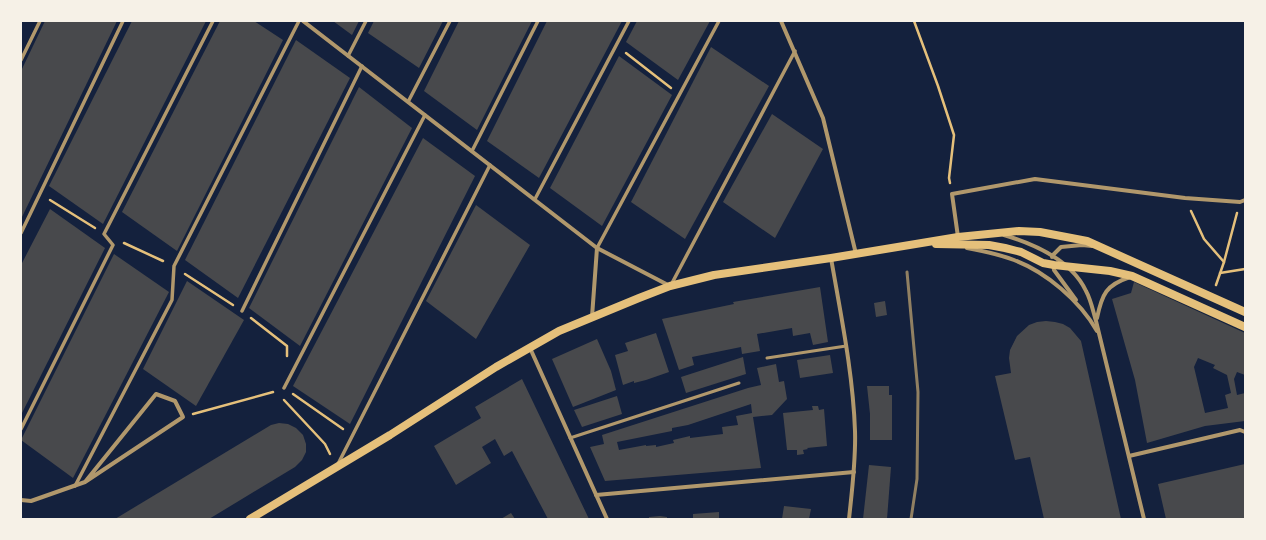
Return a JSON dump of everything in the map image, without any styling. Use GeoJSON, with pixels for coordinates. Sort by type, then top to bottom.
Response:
{"type":"FeatureCollection","features":[{"type":"Feature","properties":{"kind":"main road"},"geometry":{"type":"LineString","coordinates":[[250,519],[390,435],[496,367],[559,331],[670,286],[714,275],[831,258],[958,237],[1019,231],[1040,232],[1087,241],[1245,312]]}},
{"type":"Feature","properties":{"kind":"main road"},"geometry":{"type":"LineString","coordinates":[[920,243],[989,245],[1020,252],[1043,263],[1066,267],[1110,271],[1132,276],[1245,327]]}},
{"type":"Feature","properties":{"kind":"street"},"geometry":{"type":"LineString","coordinates":[[21,60],[40,21]]}},
{"type":"Feature","properties":{"kind":"street"},"geometry":{"type":"LineString","coordinates":[[21,233],[123,21]]}},
{"type":"Feature","properties":{"kind":"street"},"geometry":{"type":"LineString","coordinates":[[21,429],[113,245],[104,234],[213,21]]}},
{"type":"Feature","properties":{"kind":"street"},"geometry":{"type":"LineString","coordinates":[[75,486],[172,300],[174,266],[299,21]]}},
{"type":"Feature","properties":{"kind":"street"},"geometry":{"type":"LineString","coordinates":[[303,21],[597,248],[670,286],[795,51]]}},
{"type":"Feature","properties":{"kind":"street"},"geometry":{"type":"LineString","coordinates":[[348,56],[366,21]]}},
{"type":"Feature","properties":{"kind":"street"},"geometry":{"type":"LineString","coordinates":[[408,102],[450,21]]}},
{"type":"Feature","properties":{"kind":"street"},"geometry":{"type":"LineString","coordinates":[[472,151],[538,21]]}},
{"type":"Feature","properties":{"kind":"street"},"geometry":{"type":"LineString","coordinates":[[535,200],[630,21]]}},
{"type":"Feature","properties":{"kind":"street"},"geometry":{"type":"LineString","coordinates":[[592,317],[597,248],[719,21]]}},
{"type":"Feature","properties":{"kind":"street"},"geometry":{"type":"LineString","coordinates":[[781,21],[823,118],[856,254]]}},
{"type":"Feature","properties":{"kind":"street"},"geometry":{"type":"LineString","coordinates":[[242,310],[362,66]]}},
{"type":"Feature","properties":{"kind":"street"},"geometry":{"type":"LineString","coordinates":[[284,388],[425,114]]}},
{"type":"Feature","properties":{"kind":"street"},"geometry":{"type":"LineString","coordinates":[[336,467],[490,165]]}},
{"type":"Feature","properties":{"kind":"street"},"geometry":{"type":"LineString","coordinates":[[958,237],[952,194],[1035,179],[1185,198],[1240,202],[1245,200]]}},
{"type":"Feature","properties":{"kind":"street"},"geometry":{"type":"LineString","coordinates":[[982,234],[1003,234],[1044,250],[1076,276],[1086,290],[1096,320],[1144,519]]}},
{"type":"Feature","properties":{"kind":"street"},"geometry":{"type":"LineString","coordinates":[[950,245],[1000,255],[1016,261],[1050,280],[1076,303],[1100,336]]}},
{"type":"Feature","properties":{"kind":"street"},"geometry":{"type":"LineString","coordinates":[[1052,256],[1061,247],[1082,245],[1100,247]]}},
{"type":"Feature","properties":{"kind":"street"},"geometry":{"type":"LineString","coordinates":[[1052,256],[1054,270],[1083,312]]}},
{"type":"Feature","properties":{"kind":"street"},"geometry":{"type":"LineString","coordinates":[[831,258],[853,391],[855,432],[854,472],[849,519]]}},
{"type":"Feature","properties":{"kind":"street"},"geometry":{"type":"LineString","coordinates":[[1096,320],[1100,305],[1110,285],[1132,276]]}},
{"type":"Feature","properties":{"kind":"street"},"geometry":{"type":"LineString","coordinates":[[530,348],[607,519]]}},
{"type":"Feature","properties":{"kind":"street"},"geometry":{"type":"LineString","coordinates":[[21,500],[31,501],[85,482],[183,417],[175,401],[156,394],[85,482]]}},
{"type":"Feature","properties":{"kind":"street"},"geometry":{"type":"LineString","coordinates":[[1129,456],[1240,430],[1245,432]]}},
{"type":"Feature","properties":{"kind":"street"},"geometry":{"type":"LineString","coordinates":[[596,495],[854,472]]}},
{"type":"Feature","properties":{"kind":"lane"},"geometry":{"type":"LineString","coordinates":[[767,358],[846,346]]}},
{"type":"Feature","properties":{"kind":"lane"},"geometry":{"type":"LineString","coordinates":[[570,438],[739,383]]}},
{"type":"Feature","properties":{"kind":"path"},"geometry":{"type":"LineString","coordinates":[[915,22],[954,135],[949,178],[952,194]]}},
{"type":"Feature","properties":{"kind":"path"},"geometry":{"type":"LineString","coordinates":[[616,46],[680,94]]}},
{"type":"Feature","properties":{"kind":"path"},"geometry":{"type":"LineString","coordinates":[[40,193],[104,234],[174,266],[242,310],[287,346],[286,360]]}},
{"type":"Feature","properties":{"kind":"path"},"geometry":{"type":"LineString","coordinates":[[1185,198],[1204,239],[1224,262]]}},
{"type":"Feature","properties":{"kind":"path"},"geometry":{"type":"LineString","coordinates":[[1211,296],[1224,262],[1240,202]]}},
{"type":"Feature","properties":{"kind":"path"},"geometry":{"type":"LineString","coordinates":[[1220,273],[1245,269]]}},
{"type":"Feature","properties":{"kind":"path"},"geometry":{"type":"LineString","coordinates":[[284,388],[352,435]]}},
{"type":"Feature","properties":{"kind":"path"},"geometry":{"type":"LineString","coordinates":[[183,417],[276,391]]}},
{"type":"Feature","properties":{"kind":"path"},"geometry":{"type":"LineString","coordinates":[[281,396],[324,444],[336,467]]}},
{"type":"Feature","properties":{"kind":"building"},"geometry":{"type":"Polygon","coordinates":[[[45,21],[117,21],[21,219],[21,71],[45,21]]]}},
{"type":"Feature","properties":{"kind":"building"},"geometry":{"type":"Polygon","coordinates":[[[132,21],[206,21],[103,224],[49,186],[132,21]]]}},
{"type":"Feature","properties":{"kind":"building"},"geometry":{"type":"Polygon","coordinates":[[[220,21],[254,21],[283,40],[177,251],[122,212],[220,21]]]}},
{"type":"Feature","properties":{"kind":"building"},"geometry":{"type":"Polygon","coordinates":[[[333,21],[359,21],[352,35],[333,21]]]}},
{"type":"Feature","properties":{"kind":"building"},"geometry":{"type":"Polygon","coordinates":[[[374,21],[443,21],[419,68],[368,33],[374,21]]]}},
{"type":"Feature","properties":{"kind":"building"},"geometry":{"type":"Polygon","coordinates":[[[459,21],[532,21],[477,130],[424,91],[459,21]]]}},
{"type":"Feature","properties":{"kind":"building"},"geometry":{"type":"Polygon","coordinates":[[[547,21],[622,21],[539,178],[487,141],[547,21]]]}},
{"type":"Feature","properties":{"kind":"building"},"geometry":{"type":"Polygon","coordinates":[[[637,21],[710,21],[678,80],[626,42],[637,21]]]}},
{"type":"Feature","properties":{"kind":"building"},"geometry":{"type":"Polygon","coordinates":[[[296,40],[350,78],[238,298],[185,260],[296,40]]]}},
{"type":"Feature","properties":{"kind":"building"},"geometry":{"type":"Polygon","coordinates":[[[711,47],[769,86],[685,239],[631,202],[711,47]]]}},
{"type":"Feature","properties":{"kind":"building"},"geometry":{"type":"Polygon","coordinates":[[[619,56],[672,95],[602,226],[550,188],[619,56]]]}},
{"type":"Feature","properties":{"kind":"building"},"geometry":{"type":"Polygon","coordinates":[[[359,87],[412,128],[300,346],[249,308],[359,87]]]}},
{"type":"Feature","properties":{"kind":"building"},"geometry":{"type":"Polygon","coordinates":[[[772,114],[823,149],[775,238],[723,202],[772,114]]]}},
{"type":"Feature","properties":{"kind":"building"},"geometry":{"type":"Polygon","coordinates":[[[423,138],[475,176],[350,424],[293,386],[423,138]]]}},
{"type":"Feature","properties":{"kind":"building"},"geometry":{"type":"Polygon","coordinates":[[[476,205],[530,245],[476,339],[426,301],[476,205]]]}},
{"type":"Feature","properties":{"kind":"building"},"geometry":{"type":"Polygon","coordinates":[[[50,209],[105,248],[21,415],[21,265],[50,209]]]}},
{"type":"Feature","properties":{"kind":"building"},"geometry":{"type":"Polygon","coordinates":[[[114,254],[169,292],[73,478],[21,440],[114,254]]]}},
{"type":"Feature","properties":{"kind":"building"},"geometry":{"type":"Polygon","coordinates":[[[187,281],[244,320],[196,406],[143,369],[187,281]]]}},
{"type":"Feature","properties":{"kind":"building"},"geometry":{"type":"Polygon","coordinates":[[[1134,282],[1245,333],[1245,375],[1237,372],[1234,379],[1237,395],[1245,393],[1245,421],[1205,426],[1147,443],[1135,380],[1112,299],[1131,293],[1134,282]],[[1198,358],[1194,367],[1205,413],[1228,408],[1225,395],[1231,393],[1227,375],[1213,368],[1215,365],[1198,358]]]}},
{"type":"Feature","properties":{"kind":"building"},"geometry":{"type":"Polygon","coordinates":[[[820,287],[828,342],[813,345],[810,333],[793,336],[792,328],[757,334],[760,351],[742,354],[741,347],[692,357],[694,365],[679,370],[662,319],[734,304],[733,302],[820,287]]]}},
{"type":"Feature","properties":{"kind":"building"},"geometry":{"type":"Polygon","coordinates":[[[885,301],[887,315],[876,317],[874,303],[885,301]]]}},
{"type":"Feature","properties":{"kind":"building"},"geometry":{"type":"Polygon","coordinates":[[[1046,321],[1063,324],[1070,328],[1081,341],[1121,519],[1044,519],[1030,457],[1015,460],[995,376],[1011,373],[1009,358],[1010,350],[1017,336],[1029,325],[1046,321]]]}},
{"type":"Feature","properties":{"kind":"building"},"geometry":{"type":"Polygon","coordinates":[[[656,333],[669,372],[646,380],[634,383],[634,381],[623,385],[615,355],[628,351],[625,343],[656,333]]]}},
{"type":"Feature","properties":{"kind":"building"},"geometry":{"type":"Polygon","coordinates":[[[597,339],[611,371],[616,390],[573,407],[552,359],[597,339]]]}},
{"type":"Feature","properties":{"kind":"building"},"geometry":{"type":"Polygon","coordinates":[[[830,355],[833,373],[800,378],[797,360],[830,355]]]}},
{"type":"Feature","properties":{"kind":"building"},"geometry":{"type":"Polygon","coordinates":[[[743,357],[746,374],[686,393],[681,377],[743,357]]]}},
{"type":"Feature","properties":{"kind":"building"},"geometry":{"type":"Polygon","coordinates":[[[776,364],[779,382],[784,381],[787,399],[772,415],[753,417],[761,468],[605,481],[590,447],[604,444],[602,435],[761,385],[757,368],[776,364]],[[751,404],[688,425],[672,428],[672,431],[617,442],[619,450],[646,445],[656,445],[656,447],[674,443],[673,440],[690,436],[690,438],[723,434],[722,427],[738,425],[736,416],[752,413],[751,404]]]}},
{"type":"Feature","properties":{"kind":"building"},"geometry":{"type":"Polygon","coordinates":[[[522,379],[589,519],[548,519],[512,451],[504,456],[495,439],[482,447],[491,463],[456,485],[434,446],[481,418],[475,407],[522,379]]]}},
{"type":"Feature","properties":{"kind":"building"},"geometry":{"type":"Polygon","coordinates":[[[867,386],[889,386],[889,395],[892,395],[892,440],[870,440],[870,414],[867,386]]]}},
{"type":"Feature","properties":{"kind":"building"},"geometry":{"type":"Polygon","coordinates":[[[617,396],[622,414],[582,427],[574,410],[617,396]]]}},
{"type":"Feature","properties":{"kind":"building"},"geometry":{"type":"Polygon","coordinates":[[[812,406],[818,406],[819,410],[824,409],[827,446],[807,448],[808,449],[803,450],[804,454],[797,455],[797,450],[787,450],[783,413],[813,410],[812,406]]]}},
{"type":"Feature","properties":{"kind":"building"},"geometry":{"type":"Polygon","coordinates":[[[279,423],[288,424],[296,428],[303,435],[306,444],[306,452],[302,460],[295,467],[209,519],[115,519],[271,425],[279,423]]]}},
{"type":"Feature","properties":{"kind":"building"},"geometry":{"type":"Polygon","coordinates":[[[1245,464],[1245,519],[1166,519],[1158,484],[1245,464]]]}},
{"type":"Feature","properties":{"kind":"building"},"geometry":{"type":"Polygon","coordinates":[[[869,465],[891,467],[887,519],[863,519],[869,465]]]}},
{"type":"Feature","properties":{"kind":"building"},"geometry":{"type":"Polygon","coordinates":[[[784,506],[811,509],[809,519],[782,519],[784,506]]]}},
{"type":"Feature","properties":{"kind":"building"},"geometry":{"type":"Polygon","coordinates":[[[719,512],[719,519],[693,519],[693,514],[719,512]]]}},
{"type":"Feature","properties":{"kind":"building"},"geometry":{"type":"Polygon","coordinates":[[[511,513],[515,519],[501,519],[511,513]]]}},
{"type":"Feature","properties":{"kind":"building"},"geometry":{"type":"Polygon","coordinates":[[[649,517],[667,517],[667,519],[649,519],[649,517]]]}},
{"type":"Feature","properties":{"kind":"railway"},"geometry":{"type":"LineString","coordinates":[[907,272],[918,392],[917,479],[911,519]]}}]}
